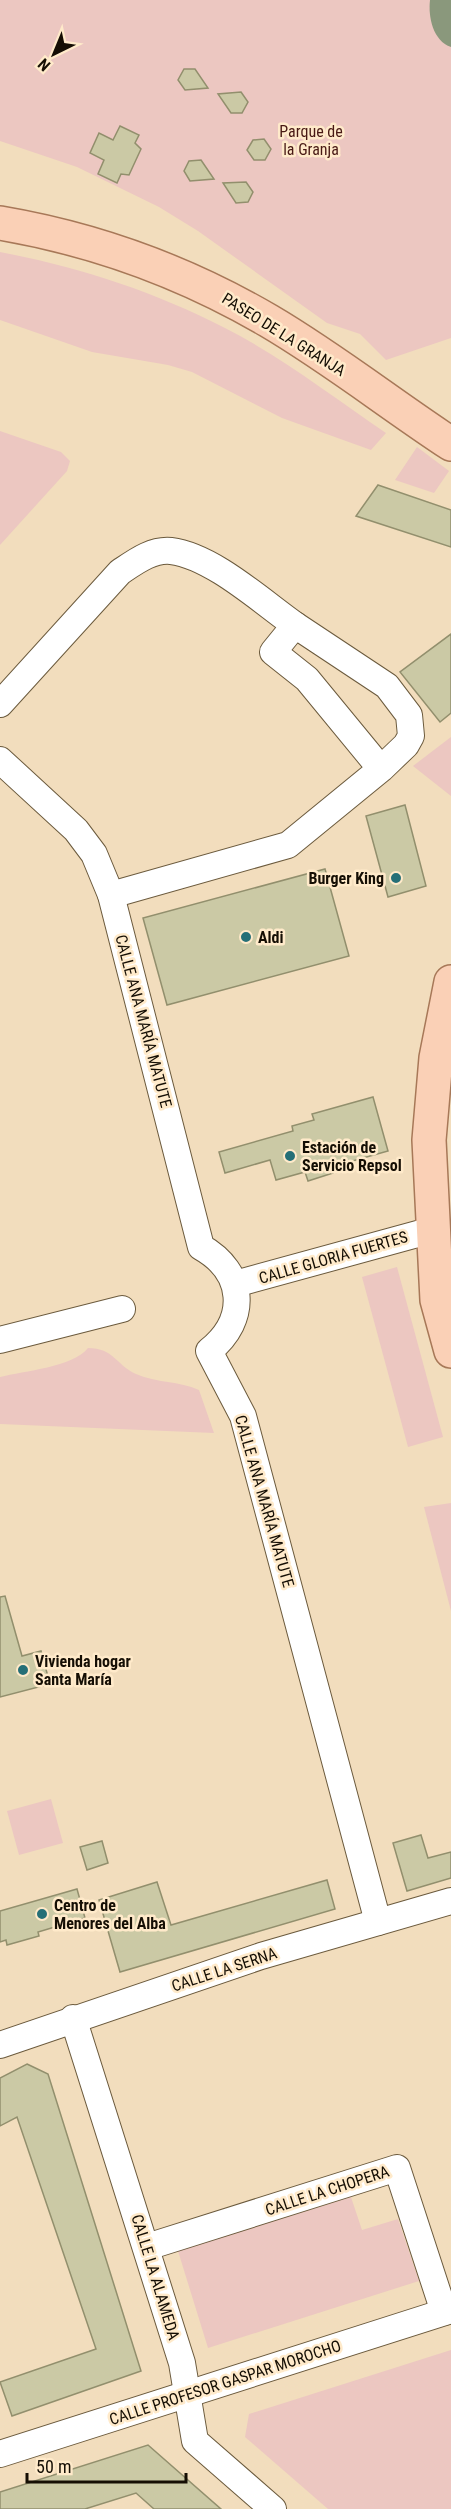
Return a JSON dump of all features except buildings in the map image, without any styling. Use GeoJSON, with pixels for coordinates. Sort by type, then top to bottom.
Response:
{"type":"FeatureCollection","features":[{"type":"Feature","properties":{"kind":"main road","name":"PASEO DE LA GRANJA"},"geometry":{"type":"LineString","coordinates":[[0,223],[85,243],[152,265],[215,292],[270,321],[451,444]]}},
{"type":"Feature","properties":{"kind":"main road"},"geometry":{"type":"LineString","coordinates":[[451,982],[431,1098],[429,1140],[437,1300],[451,1351]]}},
{"type":"Feature","properties":{"kind":"street"},"geometry":{"type":"LineString","coordinates":[[0,704],[120,572],[145,556],[170,550],[210,565],[387,686],[403,703],[409,715],[411,736],[398,754],[288,845],[111,895]]}},
{"type":"Feature","properties":{"kind":"street"},"geometry":{"type":"LineString","coordinates":[[295,625],[273,652],[307,679],[381,769]]}},
{"type":"Feature","properties":{"kind":"street","name":"CALLE ANA MARÍA MATUTE"},"geometry":{"type":"LineString","coordinates":[[0,760],[76,830],[94,854],[111,895],[201,1247],[214,1254],[226,1266],[235,1284],[237,1299],[235,1317],[229,1331],[209,1351],[243,1416],[378,1922]]}},
{"type":"Feature","properties":{"kind":"street","name":"CALLE GLORIA FUERTES"},"geometry":{"type":"LineString","coordinates":[[235,1284],[432,1230]]}},
{"type":"Feature","properties":{"kind":"street"},"geometry":{"type":"LineString","coordinates":[[0,1340],[122,1309]]}},
{"type":"Feature","properties":{"kind":"street","name":"CALLE LA SERNA"},"geometry":{"type":"LineString","coordinates":[[0,2044],[261,1956],[378,1922],[450,1905]]}},
{"type":"Feature","properties":{"kind":"street","name":"CALLE LA ALAMEDA"},"geometry":{"type":"LineString","coordinates":[[73,2018],[182,2363],[195,2440],[273,2509]]}},
{"type":"Feature","properties":{"kind":"street","name":"CALLE LA CHOPERA"},"geometry":{"type":"LineString","coordinates":[[147,2247],[398,2168],[448,2311]]}},
{"type":"Feature","properties":{"kind":"street","name":"CALLE PROFESOR GASPAR MOROCHO"},"geometry":{"type":"LineString","coordinates":[[0,2454],[448,2311]]}},
{"type":"Feature","properties":{"kind":"green space","name":"Parque de la Granja"},"geometry":{"type":"Polygon","coordinates":[[[0,0],[451,0],[451,338],[386,360],[360,334],[327,323],[198,231],[159,207],[77,167],[0,141],[0,0]]]}},
{"type":"Feature","properties":{"kind":"green space"},"geometry":{"type":"Polygon","coordinates":[[[0,252],[87,273],[143,292],[198,315],[267,352],[386,433],[371,450],[282,418],[192,372],[168,365],[92,352],[0,320],[0,252]]]}},
{"type":"Feature","properties":{"kind":"green space"},"geometry":{"type":"Polygon","coordinates":[[[0,431],[61,452],[70,461],[67,471],[0,545],[0,431]]]}},
{"type":"Feature","properties":{"kind":"green space"},"geometry":{"type":"Polygon","coordinates":[[[417,447],[449,471],[434,493],[395,480],[417,447]]]}},
{"type":"Feature","properties":{"kind":"green space"},"geometry":{"type":"Polygon","coordinates":[[[451,737],[451,796],[413,766],[451,737]]]}},
{"type":"Feature","properties":{"kind":"green space"},"geometry":{"type":"Polygon","coordinates":[[[397,1267],[443,1437],[408,1447],[362,1277],[397,1267]]]}},
{"type":"Feature","properties":{"kind":"green space"},"geometry":{"type":"Polygon","coordinates":[[[88,1348],[104,1351],[136,1374],[199,1390],[214,1433],[0,1424],[0,1377],[60,1364],[71,1360],[88,1348]]]}},
{"type":"Feature","properties":{"kind":"green space"},"geometry":{"type":"Polygon","coordinates":[[[451,1503],[451,1611],[424,1507],[451,1503]]]}},
{"type":"Feature","properties":{"kind":"green space"},"geometry":{"type":"Polygon","coordinates":[[[51,1799],[63,1843],[19,1855],[7,1811],[51,1799]]]}},
{"type":"Feature","properties":{"kind":"green space"},"geometry":{"type":"Polygon","coordinates":[[[351,2197],[362,2230],[398,2219],[419,2281],[208,2348],[178,2251],[351,2197]]]}},
{"type":"Feature","properties":{"kind":"green space"},"geometry":{"type":"Polygon","coordinates":[[[451,2350],[451,2509],[328,2509],[245,2437],[249,2414],[451,2350]]]}},
{"type":"Feature","properties":{"kind":"shaded area"},"geometry":{"type":"Polygon","coordinates":[[[430,0],[451,0],[451,47],[440,40],[433,28],[430,0]]]}},
{"type":"Feature","properties":{"kind":"place","name":"Burger King"},"geometry":{"type":"Point","coordinates":[396,878]}},
{"type":"Feature","properties":{"kind":"place","name":"Aldi"},"geometry":{"type":"Point","coordinates":[246,937]}},
{"type":"Feature","properties":{"kind":"place","name":"Estación de Servicio Repsol"},"geometry":{"type":"Point","coordinates":[290,1156]}},
{"type":"Feature","properties":{"kind":"place","name":"Vivienda hogar Santa María"},"geometry":{"type":"Point","coordinates":[23,1670]}},
{"type":"Feature","properties":{"kind":"place","name":"Centro de Menores del Alba"},"geometry":{"type":"Point","coordinates":[42,1914]}}]}
